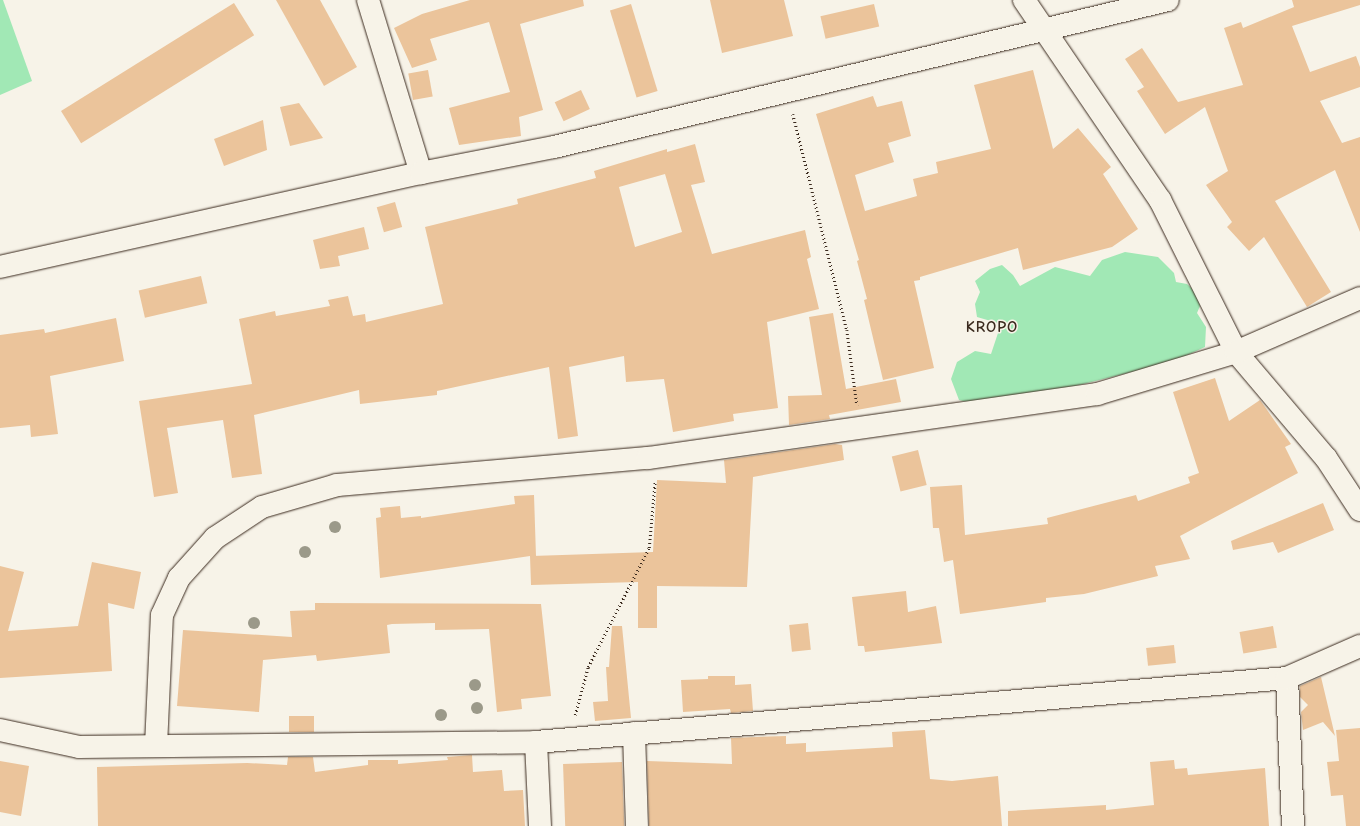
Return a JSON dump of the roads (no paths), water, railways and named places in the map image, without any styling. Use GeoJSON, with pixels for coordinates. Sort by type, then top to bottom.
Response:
{"type":"FeatureCollection","features":[{"type":"Feature","properties":{"kind":"street"},"geometry":{"type":"LineString","coordinates":[[368,0],[421,173]]}},
{"type":"Feature","properties":{"kind":"street"},"geometry":{"type":"LineString","coordinates":[[1024,0],[1043,31],[1160,200],[1236,352],[1326,458],[1360,510]]}},
{"type":"Feature","properties":{"kind":"street"},"geometry":{"type":"LineString","coordinates":[[0,267],[421,173],[554,147],[1168,0]]}},
{"type":"Feature","properties":{"kind":"street"},"geometry":{"type":"LineString","coordinates":[[156,746],[162,615],[179,578],[215,538],[262,507],[337,485],[658,457],[1098,394],[1236,352],[1360,298]]}},
{"type":"Feature","properties":{"kind":"street"},"geometry":{"type":"LineString","coordinates":[[0,730],[79,747],[536,742],[1287,678],[1360,646]]}},
{"type":"Feature","properties":{"kind":"street"},"geometry":{"type":"LineString","coordinates":[[1287,678],[1293,826]]}},
{"type":"Feature","properties":{"kind":"street"},"geometry":{"type":"LineString","coordinates":[[634,733],[636,826]]}},
{"type":"Feature","properties":{"kind":"street"},"geometry":{"type":"LineString","coordinates":[[536,742],[540,826]]}},
{"type":"Feature","properties":{"kind":"district","name":"KROPO"},"geometry":{"type":"Point","coordinates":[992,327]}}]}
